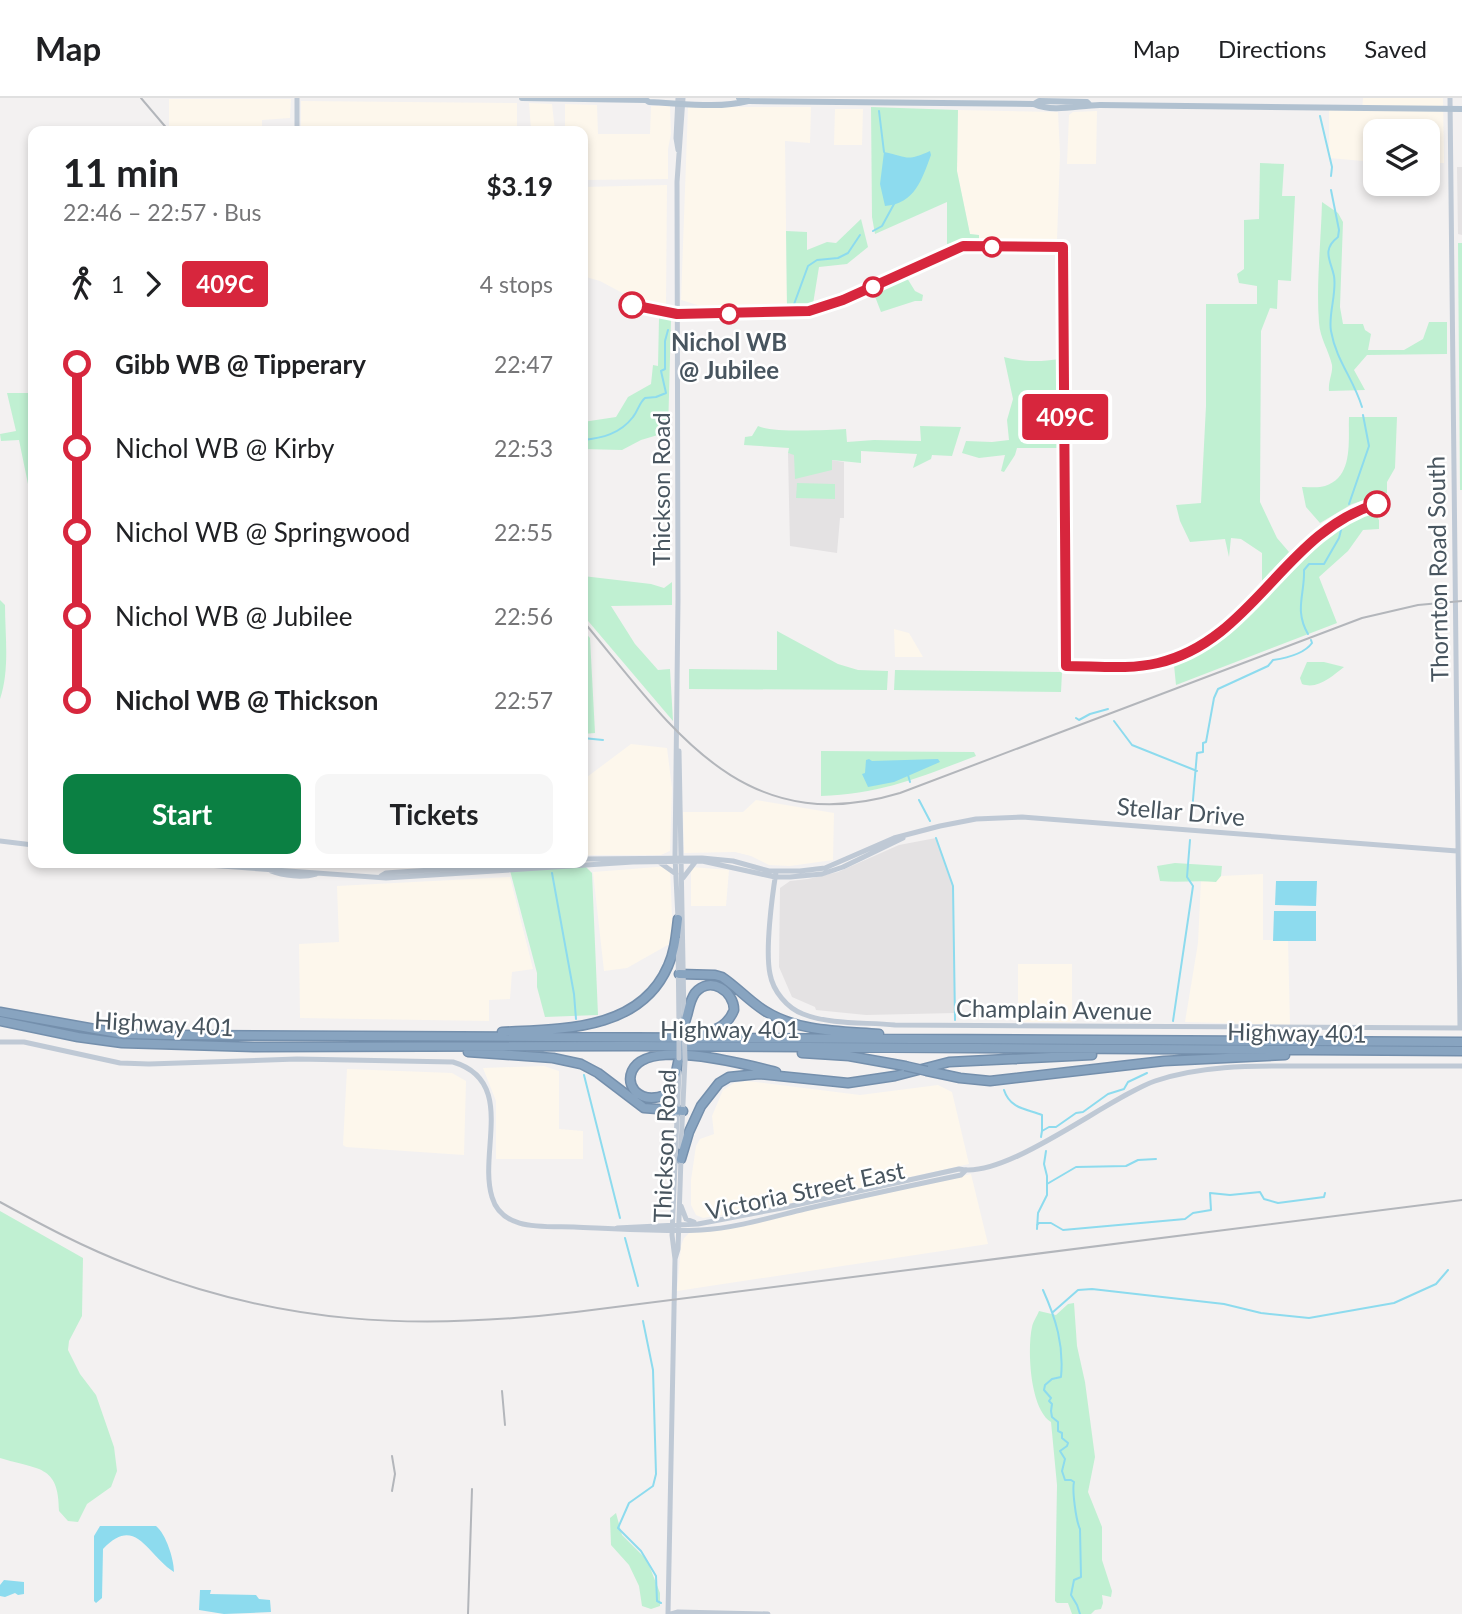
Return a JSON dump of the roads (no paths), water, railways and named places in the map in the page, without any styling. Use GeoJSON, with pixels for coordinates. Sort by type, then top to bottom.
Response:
{"type":"FeatureCollection","features":[{"type":"Feature","properties":{"kind":"highway"},"geometry":{"type":"LineString","coordinates":[[425,1036],[570,1027],[601,1022],[622,1014],[646,998],[663,976],[673,952],[678,919]]}},
{"type":"Feature","properties":{"kind":"highway"},"geometry":{"type":"LineString","coordinates":[[681,974],[719,975],[762,1010],[796,1025],[855,1032],[980,1039]]}},
{"type":"Feature","properties":{"kind":"highway"},"geometry":{"type":"LineString","coordinates":[[648,1038],[721,1028],[732,1015],[732,1000],[720,987],[709,985],[700,988],[693,997],[682,1026]]}},
{"type":"Feature","properties":{"kind":"highway","name":"Highway 401"},"geometry":{"type":"LineString","coordinates":[[0,1012],[123,1034],[1462,1042]]}},
{"type":"Feature","properties":{"kind":"highway","name":"Highway 401"},"geometry":{"type":"LineString","coordinates":[[0,1021],[78,1037],[133,1043],[254,1047],[1462,1051]]}},
{"type":"Feature","properties":{"kind":"highway"},"geometry":{"type":"LineString","coordinates":[[406,1047],[565,1060],[581,1064],[598,1073],[644,1108],[681,1111]]}},
{"type":"Feature","properties":{"kind":"highway"},"geometry":{"type":"LineString","coordinates":[[718,1048],[849,1056],[960,1078],[990,1080],[1164,1061],[1287,1055],[1320,1050]]}},
{"type":"Feature","properties":{"kind":"highway"},"geometry":{"type":"LineString","coordinates":[[681,1159],[701,1106],[719,1083],[729,1077],[759,1074],[848,1083],[869,1081],[949,1062],[1147,1051]]}},
{"type":"Feature","properties":{"kind":"highway"},"geometry":{"type":"LineString","coordinates":[[682,1059],[665,1095],[643,1097],[633,1088],[631,1075],[634,1068],[639,1061],[653,1056],[717,1058],[813,1080]]}},
{"type":"Feature","properties":{"kind":"main road"},"geometry":{"type":"LineString","coordinates":[[297,98],[297,126]]}},
{"type":"Feature","properties":{"kind":"main road"},"geometry":{"type":"LineString","coordinates":[[522,98],[647,99],[649,103],[681,100],[737,104],[749,101],[1034,104],[1039,107],[1072,108],[1090,105],[1462,109]]}},
{"type":"Feature","properties":{"kind":"main road"},"geometry":{"type":"LineString","coordinates":[[739,98],[749,101]]}},
{"type":"Feature","properties":{"kind":"main road","name":"Thornton Road South"},"geometry":{"type":"LineString","coordinates":[[1450,98],[1461,1028]]}},
{"type":"Feature","properties":{"kind":"main road","name":"Thickson Road"},"geometry":{"type":"LineString","coordinates":[[681,100],[676,138],[679,153],[676,874],[681,974]]}},
{"type":"Feature","properties":{"kind":"main road"},"geometry":{"type":"LineString","coordinates":[[1454,497],[1462,497]]}},
{"type":"Feature","properties":{"kind":"main road","name":"Stellar Drive"},"geometry":{"type":"LineString","coordinates":[[661,860],[695,859],[776,874],[822,874],[843,867],[903,838],[961,821],[1022,817],[1457,851]]}},
{"type":"Feature","properties":{"kind":"main road"},"geometry":{"type":"LineString","coordinates":[[0,841],[28,844]]}},
{"type":"Feature","properties":{"kind":"main road"},"geometry":{"type":"LineString","coordinates":[[588,865],[661,860],[678,846],[695,859],[682,879]]}},
{"type":"Feature","properties":{"kind":"main road"},"geometry":{"type":"LineString","coordinates":[[588,859],[661,860],[676,874]]}},
{"type":"Feature","properties":{"kind":"main road","name":"Thickson Road"},"geometry":{"type":"LineString","coordinates":[[677,1204],[681,1159],[682,1059],[682,879],[678,859]]}},
{"type":"Feature","properties":{"kind":"main road"},"geometry":{"type":"LineString","coordinates":[[244,868],[280,868]]}},
{"type":"Feature","properties":{"kind":"main road"},"geometry":{"type":"LineString","coordinates":[[297,868],[316,874]]}},
{"type":"Feature","properties":{"kind":"main road"},"geometry":{"type":"LineString","coordinates":[[380,876],[393,872],[459,868]]}},
{"type":"Feature","properties":{"kind":"main road"},"geometry":{"type":"LineString","coordinates":[[270,870],[276,874],[300,876],[316,874],[387,878],[539,868]]}},
{"type":"Feature","properties":{"kind":"main road","name":"Champlain Avenue"},"geometry":{"type":"LineString","coordinates":[[776,874],[771,914],[770,976],[781,997],[795,1010],[821,1019],[905,1025],[1461,1028]]}},
{"type":"Feature","properties":{"kind":"main road","name":"Victoria Street East"},"geometry":{"type":"LineString","coordinates":[[0,1042],[24,1042],[120,1063],[297,1059],[453,1062],[462,1065],[471,1069],[483,1081],[490,1101],[491,1197],[500,1213],[513,1222],[532,1225],[607,1229],[737,1224],[961,1175],[966,1170]]}},
{"type":"Feature","properties":{"kind":"main road","name":"Victoria Street East"},"geometry":{"type":"LineString","coordinates":[[696,1227],[1009,1159],[1048,1141],[1153,1082],[1205,1070],[1247,1067],[1462,1066]]}},
{"type":"Feature","properties":{"kind":"main road","name":"Thickson Road"},"geometry":{"type":"LineString","coordinates":[[670,1614],[675,1249],[681,1111]]}},
{"type":"Feature","properties":{"kind":"main road"},"geometry":{"type":"LineString","coordinates":[[677,1204],[686,1219],[696,1227],[685,1235],[675,1249],[667,1237],[655,1228],[667,1220],[677,1204]]}},
{"type":"Feature","properties":{"kind":"main road"},"geometry":{"type":"LineString","coordinates":[[737,1224],[739,1220],[758,1216],[760,1212]]}},
{"type":"Feature","properties":{"kind":"main road"},"geometry":{"type":"LineString","coordinates":[[670,1614],[768,1614]]}},
{"type":"Feature","properties":{"kind":"water"},"geometry":{"type":"Polygon","coordinates":[[[930,151],[928,164],[916,189],[904,201],[885,206],[880,184],[884,152],[911,157],[930,151]]]}},
{"type":"Feature","properties":{"kind":"water"},"geometry":{"type":"Polygon","coordinates":[[[938,759],[940,762],[894,782],[868,787],[862,774],[865,773],[866,760],[938,759]]]}},
{"type":"Feature","properties":{"kind":"water"},"geometry":{"type":"Polygon","coordinates":[[[1276,881],[1317,881],[1316,906],[1275,905],[1276,881]]]}},
{"type":"Feature","properties":{"kind":"water"},"geometry":{"type":"Polygon","coordinates":[[[1274,911],[1316,911],[1316,941],[1273,941],[1274,911]]]}},
{"type":"Feature","properties":{"kind":"water"},"geometry":{"type":"Polygon","coordinates":[[[100,1526],[156,1526],[169,1547],[174,1572],[141,1541],[124,1535],[114,1539],[103,1549],[102,1598],[96,1603],[94,1536],[100,1526]]]}},
{"type":"Feature","properties":{"kind":"water"},"geometry":{"type":"Polygon","coordinates":[[[4,1580],[24,1582],[24,1594],[0,1596],[0,1585],[4,1580]]]}},
{"type":"Feature","properties":{"kind":"water"},"geometry":{"type":"Polygon","coordinates":[[[200,1590],[211,1590],[210,1594],[256,1595],[259,1599],[270,1600],[271,1612],[224,1614],[199,1610],[200,1590]]]}},
{"type":"Feature","properties":{"kind":"waterway"},"geometry":{"type":"LineString","coordinates":[[879,111],[884,152]]}},
{"type":"Feature","properties":{"kind":"waterway"},"geometry":{"type":"LineString","coordinates":[[1320,116],[1332,167],[1331,176]]}},
{"type":"Feature","properties":{"kind":"waterway"},"geometry":{"type":"LineString","coordinates":[[1331,190],[1339,230],[1338,237],[1328,251],[1335,283],[1331,331],[1362,407]]}},
{"type":"Feature","properties":{"kind":"waterway"},"geometry":{"type":"LineString","coordinates":[[873,231],[882,226],[894,204]]}},
{"type":"Feature","properties":{"kind":"waterway"},"geometry":{"type":"LineString","coordinates":[[724,306],[793,307],[808,266],[817,260],[838,258],[848,253],[860,235]]}},
{"type":"Feature","properties":{"kind":"waterway"},"geometry":{"type":"LineString","coordinates":[[588,439],[616,431],[628,423],[645,398],[666,393],[661,371],[665,369],[665,341],[668,330]]}},
{"type":"Feature","properties":{"kind":"waterway"},"geometry":{"type":"LineString","coordinates":[[1349,504],[1369,446],[1363,415]]}},
{"type":"Feature","properties":{"kind":"waterway"},"geometry":{"type":"LineString","coordinates":[[1308,634],[1301,610],[1304,570],[1309,564],[1324,564],[1339,538],[1342,526]]}},
{"type":"Feature","properties":{"kind":"waterway"},"geometry":{"type":"LineString","coordinates":[[1191,823],[1197,753],[1203,752],[1218,689],[1268,666],[1273,660],[1300,653],[1309,647],[1311,640]]}},
{"type":"Feature","properties":{"kind":"waterway"},"geometry":{"type":"LineString","coordinates":[[1076,718],[1079,720],[1108,709]]}},
{"type":"Feature","properties":{"kind":"waterway"},"geometry":{"type":"LineString","coordinates":[[1114,721],[1132,745],[1197,771]]}},
{"type":"Feature","properties":{"kind":"waterway"},"geometry":{"type":"LineString","coordinates":[[588,738],[603,740]]}},
{"type":"Feature","properties":{"kind":"waterway"},"geometry":{"type":"LineString","coordinates":[[908,775],[910,782]]}},
{"type":"Feature","properties":{"kind":"waterway"},"geometry":{"type":"LineString","coordinates":[[919,800],[930,821]]}},
{"type":"Feature","properties":{"kind":"waterway"},"geometry":{"type":"LineString","coordinates":[[936,838],[953,886],[955,1020]]}},
{"type":"Feature","properties":{"kind":"waterway"},"geometry":{"type":"LineString","coordinates":[[1173,1021],[1193,886],[1187,877],[1190,840]]}},
{"type":"Feature","properties":{"kind":"waterway"},"geometry":{"type":"LineString","coordinates":[[552,873],[576,1019]]}},
{"type":"Feature","properties":{"kind":"waterway"},"geometry":{"type":"LineString","coordinates":[[1041,1137],[1042,1131],[1056,1127],[1147,1073]]}},
{"type":"Feature","properties":{"kind":"waterway"},"geometry":{"type":"LineString","coordinates":[[584,1075],[620,1218]]}},
{"type":"Feature","properties":{"kind":"waterway"},"geometry":{"type":"LineString","coordinates":[[1004,1090],[1015,1105],[1042,1115],[1042,1131]]}},
{"type":"Feature","properties":{"kind":"waterway"},"geometry":{"type":"LineString","coordinates":[[1037,1229],[1038,1213],[1047,1195],[1044,1164],[1046,1151]]}},
{"type":"Feature","properties":{"kind":"waterway"},"geometry":{"type":"LineString","coordinates":[[1047,1184],[1076,1167],[1126,1166],[1138,1160],[1156,1159]]}},
{"type":"Feature","properties":{"kind":"waterway"},"geometry":{"type":"LineString","coordinates":[[1037,1225],[1051,1223],[1063,1230],[1185,1219],[1193,1213],[1211,1210],[1210,1193],[1230,1195],[1260,1192],[1264,1199],[1278,1203],[1324,1197],[1325,1193]]}},
{"type":"Feature","properties":{"kind":"waterway"},"geometry":{"type":"LineString","coordinates":[[625,1238],[638,1286]]}},
{"type":"Feature","properties":{"kind":"waterway"},"geometry":{"type":"LineString","coordinates":[[1053,1312],[1078,1290],[1092,1289],[1224,1304],[1261,1313],[1309,1318],[1394,1303],[1436,1284],[1448,1270]]}},
{"type":"Feature","properties":{"kind":"waterway"},"geometry":{"type":"LineString","coordinates":[[1043,1290],[1060,1343],[1061,1377],[1052,1379],[1045,1385],[1044,1390],[1051,1398],[1049,1401],[1052,1404],[1052,1417],[1058,1422],[1058,1431],[1068,1443],[1060,1451],[1065,1459],[1062,1471],[1065,1480],[1074,1482],[1080,1529],[1081,1577],[1074,1580],[1071,1595],[1080,1614]]}},
{"type":"Feature","properties":{"kind":"waterway"},"geometry":{"type":"LineString","coordinates":[[643,1321],[653,1370],[656,1474],[653,1486],[629,1503],[618,1528],[641,1551],[656,1576],[657,1601],[661,1603]]}},
{"type":"Feature","properties":{"kind":"railway"},"geometry":{"type":"LineString","coordinates":[[141,98],[165,126]]}},
{"type":"Feature","properties":{"kind":"railway"},"geometry":{"type":"LineString","coordinates":[[588,627],[647,699],[680,734],[715,764],[753,787],[796,801],[844,804],[900,793],[1362,618],[1418,605],[1462,601]]}},
{"type":"Feature","properties":{"kind":"railway"},"geometry":{"type":"LineString","coordinates":[[0,1202],[48,1228],[130,1265],[186,1285],[241,1300],[350,1318],[460,1321],[576,1312],[1462,1200]]}},
{"type":"Feature","properties":{"kind":"railway"},"geometry":{"type":"LineString","coordinates":[[502,1391],[505,1425]]}},
{"type":"Feature","properties":{"kind":"railway"},"geometry":{"type":"LineString","coordinates":[[392,1456],[395,1474],[392,1491]]}},
{"type":"Feature","properties":{"kind":"railway"},"geometry":{"type":"LineString","coordinates":[[468,1614],[472,1489]]}},
{"type":"Feature","properties":{"kind":"place","name":"Nichol WB @ Jubilee"},"geometry":{"type":"Point","coordinates":[729,314]}}]}
